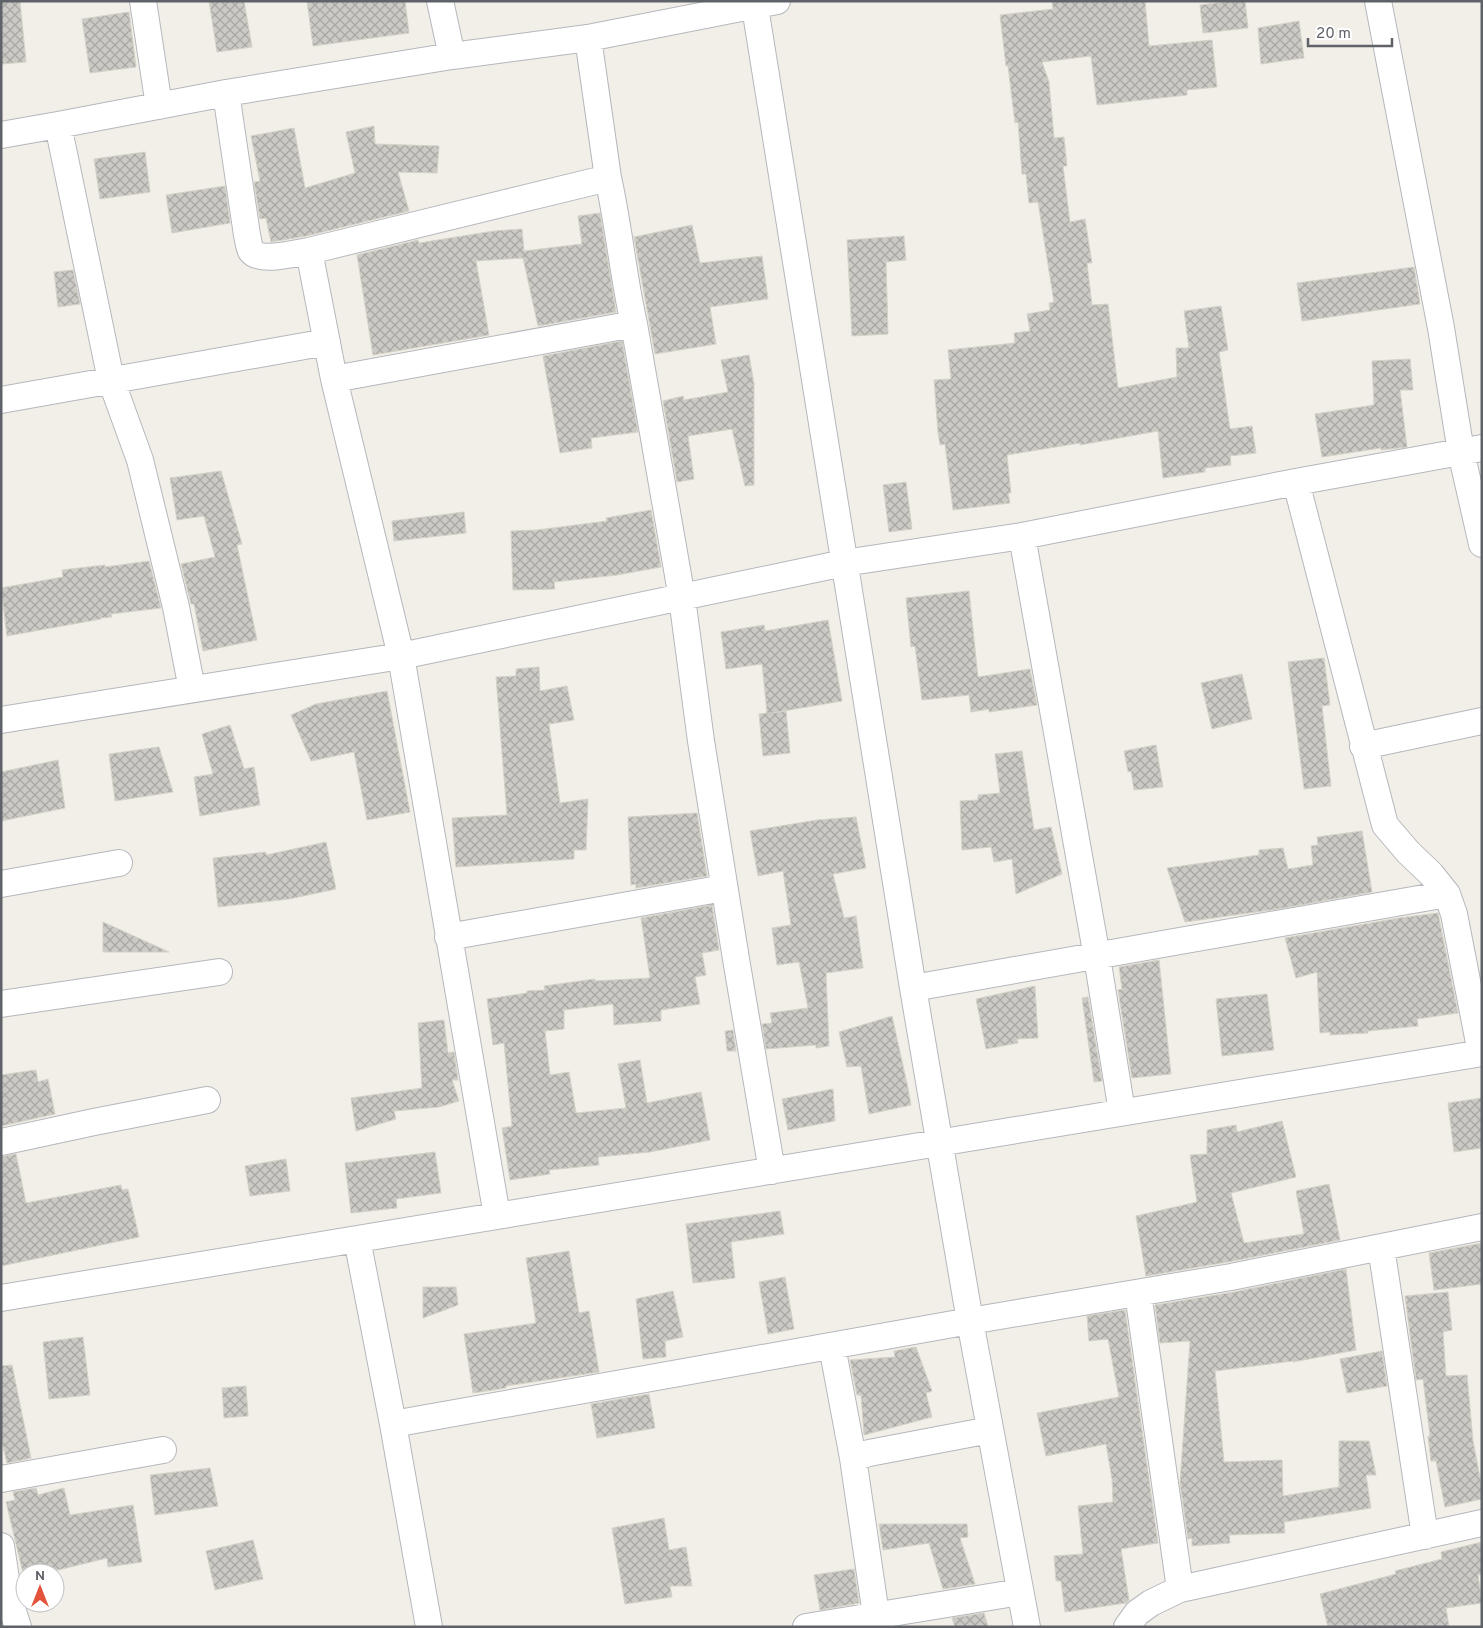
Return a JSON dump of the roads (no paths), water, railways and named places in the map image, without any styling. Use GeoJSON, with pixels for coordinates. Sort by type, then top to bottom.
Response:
{"type":"FeatureCollection","features":[{"type":"Feature","properties":{"kind":"street"},"geometry":{"type":"LineString","coordinates":[[143,1],[159,106]]}},
{"type":"Feature","properties":{"kind":"street"},"geometry":{"type":"LineString","coordinates":[[440,1],[452,56]]}},
{"type":"Feature","properties":{"kind":"street"},"geometry":{"type":"LineString","coordinates":[[1378,1],[1441,328],[1472,450],[1482,544]]}},
{"type":"Feature","properties":{"kind":"street"},"geometry":{"type":"LineString","coordinates":[[1,135],[58,126],[226,93],[452,56],[588,38],[762,3],[844,563],[913,988],[970,1321],[1027,1627]]}},
{"type":"Feature","properties":{"kind":"street"},"geometry":{"type":"LineString","coordinates":[[588,38],[626,290],[634,324],[682,598],[701,741],[724,888],[772,1170]]}},
{"type":"Feature","properties":{"kind":"street"},"geometry":{"type":"LineString","coordinates":[[226,93],[247,235],[251,250],[258,256],[269,257],[309,251],[608,178]]}},
{"type":"Feature","properties":{"kind":"street"},"geometry":{"type":"LineString","coordinates":[[58,126],[111,380],[140,460],[176,607],[192,689]]}},
{"type":"Feature","properties":{"kind":"street"},"geometry":{"type":"LineString","coordinates":[[309,251],[334,379],[401,656],[497,1216]]}},
{"type":"Feature","properties":{"kind":"street"},"geometry":{"type":"LineString","coordinates":[[334,379],[634,324]]}},
{"type":"Feature","properties":{"kind":"street"},"geometry":{"type":"LineString","coordinates":[[1,400],[327,342]]}},
{"type":"Feature","properties":{"kind":"street"},"geometry":{"type":"LineString","coordinates":[[1,720],[401,656],[844,563],[1022,536],[1296,482],[1472,450]]}},
{"type":"Feature","properties":{"kind":"street"},"geometry":{"type":"LineString","coordinates":[[1,1298],[1481,1053],[1454,914],[1447,894],[1385,825],[1296,482]]}},
{"type":"Feature","properties":{"kind":"street"},"geometry":{"type":"LineString","coordinates":[[1022,536],[1097,957],[1122,1112]]}},
{"type":"Feature","properties":{"kind":"street"},"geometry":{"type":"LineString","coordinates":[[1363,746],[1482,721]]}},
{"type":"Feature","properties":{"kind":"street"},"geometry":{"type":"LineString","coordinates":[[1,884],[119,863]]}},
{"type":"Feature","properties":{"kind":"street"},"geometry":{"type":"LineString","coordinates":[[448,937],[724,888]]}},
{"type":"Feature","properties":{"kind":"street"},"geometry":{"type":"LineString","coordinates":[[913,988],[1447,894]]}},
{"type":"Feature","properties":{"kind":"street"},"geometry":{"type":"LineString","coordinates":[[1,1004],[219,972]]}},
{"type":"Feature","properties":{"kind":"street"},"geometry":{"type":"LineString","coordinates":[[1,1142],[207,1100]]}},
{"type":"Feature","properties":{"kind":"street"},"geometry":{"type":"LineString","coordinates":[[393,1424],[970,1321],[1231,1277],[1482,1226]]}},
{"type":"Feature","properties":{"kind":"street"},"geometry":{"type":"LineString","coordinates":[[357,1239],[393,1424],[429,1627]]}},
{"type":"Feature","properties":{"kind":"street"},"geometry":{"type":"LineString","coordinates":[[1380,1247],[1425,1536]]}},
{"type":"Feature","properties":{"kind":"street"},"geometry":{"type":"LineString","coordinates":[[1138,1293],[1180,1589]]}},
{"type":"Feature","properties":{"kind":"street"},"geometry":{"type":"LineString","coordinates":[[832,1346],[853,1458],[876,1615]]}},
{"type":"Feature","properties":{"kind":"street"},"geometry":{"type":"LineString","coordinates":[[853,1458],[869,1453],[990,1430]]}},
{"type":"Feature","properties":{"kind":"street"},"geometry":{"type":"LineString","coordinates":[[1,1479],[163,1450]]}},
{"type":"Feature","properties":{"kind":"street"},"geometry":{"type":"LineString","coordinates":[[1127,1627],[1137,1613],[1180,1589],[1482,1524]]}},
{"type":"Feature","properties":{"kind":"street"},"geometry":{"type":"LineString","coordinates":[[1,1546],[9,1598],[18,1627]]}},
{"type":"Feature","properties":{"kind":"street"},"geometry":{"type":"LineString","coordinates":[[806,1627],[1020,1592]]}}]}
